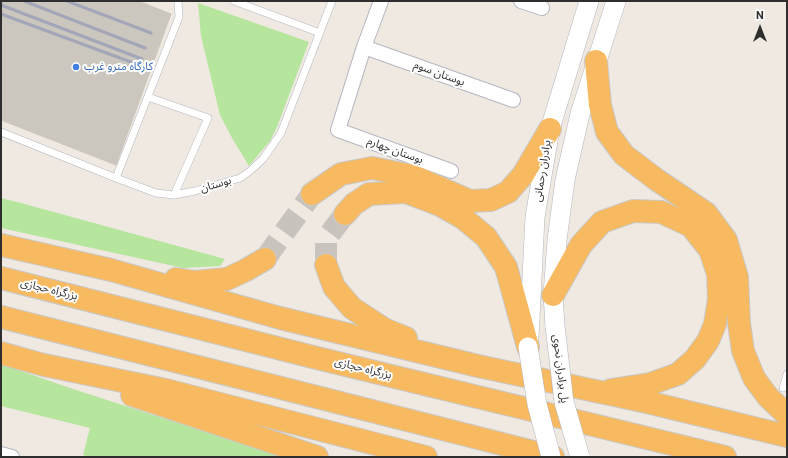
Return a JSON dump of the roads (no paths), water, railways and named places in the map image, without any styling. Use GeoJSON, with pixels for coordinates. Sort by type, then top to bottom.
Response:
{"type":"FeatureCollection","features":[{"type":"Feature","properties":{"kind":"highway"},"geometry":{"type":"LineString","coordinates":[[596,61],[600,105],[607,132],[624,155],[657,180],[706,213],[726,240],[737,276],[739,323],[743,351],[754,378],[768,397],[787,415]]}},
{"type":"Feature","properties":{"kind":"highway"},"geometry":{"type":"LineString","coordinates":[[312,194],[341,174],[372,168],[413,176],[470,201],[491,200],[508,192],[523,175],[550,129]]}},
{"type":"Feature","properties":{"kind":"highway"},"geometry":{"type":"LineString","coordinates":[[344,214],[354,204],[369,194],[406,192],[440,205],[464,218],[486,237],[506,267],[528,347]]}},
{"type":"Feature","properties":{"kind":"highway"},"geometry":{"type":"LineString","coordinates":[[553,295],[581,245],[602,222],[632,211],[661,212],[691,226],[710,250],[718,274],[719,300],[715,324],[708,341],[695,359],[678,374],[650,384],[600,392]]}},
{"type":"Feature","properties":{"kind":"highway"},"geometry":{"type":"LineString","coordinates":[[1,245],[111,270],[280,318],[478,366],[726,420],[787,436]]}},
{"type":"Feature","properties":{"kind":"highway"},"geometry":{"type":"LineString","coordinates":[[111,270],[195,282],[227,279],[246,270],[265,258]]}},
{"type":"Feature","properties":{"kind":"highway"},"geometry":{"type":"LineString","coordinates":[[326,265],[334,287],[352,308],[384,329],[478,366]]}},
{"type":"Feature","properties":{"kind":"highway","name":"بزرگراه حجازی"},"geometry":{"type":"LineString","coordinates":[[1,278],[317,358],[725,457]]}},
{"type":"Feature","properties":{"kind":"highway"},"geometry":{"type":"LineString","coordinates":[[1,317],[552,457]]}},
{"type":"Feature","properties":{"kind":"highway"},"geometry":{"type":"LineString","coordinates":[[1,353],[44,365],[317,457]]}},
{"type":"Feature","properties":{"kind":"highway"},"geometry":{"type":"LineString","coordinates":[[44,365],[166,390],[426,457]]}},
{"type":"Feature","properties":{"kind":"highway"},"geometry":{"type":"LineString","coordinates":[[726,420],[787,448]]}},
{"type":"Feature","properties":{"kind":"main road","name":"برادران رحمانی"},"geometry":{"type":"LineString","coordinates":[[528,347],[535,217],[550,129],[589,1]]}},
{"type":"Feature","properties":{"kind":"main road","name":"برادران رحمانی"},"geometry":{"type":"LineString","coordinates":[[555,326],[553,295],[556,240],[565,180],[580,114],[616,1]]}},
{"type":"Feature","properties":{"kind":"main road","name":"پل برادران نحوی"},"geometry":{"type":"LineString","coordinates":[[555,326],[564,402],[580,457]]}},
{"type":"Feature","properties":{"kind":"main road"},"geometry":{"type":"LineString","coordinates":[[528,347],[537,404],[552,457]]}},
{"type":"Feature","properties":{"kind":"street"},"geometry":{"type":"LineString","coordinates":[[364,47],[381,1]]}},
{"type":"Feature","properties":{"kind":"street"},"geometry":{"type":"LineString","coordinates":[[521,1],[542,8]]}},
{"type":"Feature","properties":{"kind":"street","name":"بوستان سوم"},"geometry":{"type":"LineString","coordinates":[[364,47],[513,100]]}},
{"type":"Feature","properties":{"kind":"street","name":"بوستان چهارم"},"geometry":{"type":"LineString","coordinates":[[364,47],[338,130],[451,171]]}},
{"type":"Feature","properties":{"kind":"lane"},"geometry":{"type":"LineString","coordinates":[[116,178],[179,17],[178,1]]}},
{"type":"Feature","properties":{"kind":"lane"},"geometry":{"type":"LineString","coordinates":[[234,1],[320,33]]}},
{"type":"Feature","properties":{"kind":"lane","name":"بوستان"},"geometry":{"type":"LineString","coordinates":[[1,132],[156,193],[174,195],[195,191],[240,178],[263,159],[281,133],[332,1]]}},
{"type":"Feature","properties":{"kind":"lane"},"geometry":{"type":"LineString","coordinates":[[148,97],[208,118],[174,195]]}},
{"type":"Feature","properties":{"kind":"lane"},"geometry":{"type":"LineString","coordinates":[[783,388],[787,374]]}},
{"type":"Feature","properties":{"kind":"tunnel"},"geometry":{"type":"LineString","coordinates":[[265,259],[312,194]]}},
{"type":"Feature","properties":{"kind":"tunnel"},"geometry":{"type":"LineString","coordinates":[[326,265],[326,239],[345,214]]}},
{"type":"Feature","properties":{"kind":"railway"},"geometry":{"type":"LineString","coordinates":[[24,1],[145,48]]}},
{"type":"Feature","properties":{"kind":"railway"},"geometry":{"type":"LineString","coordinates":[[67,1],[151,33]]}},
{"type":"Feature","properties":{"kind":"railway"},"geometry":{"type":"LineString","coordinates":[[1,5],[142,59]]}},
{"type":"Feature","properties":{"kind":"railway"},"geometry":{"type":"LineString","coordinates":[[1,14],[139,65]]}},
{"type":"Feature","properties":{"kind":"place","name":"کارگاه مترو غرب"},"geometry":{"type":"Point","coordinates":[76,67]}}]}
